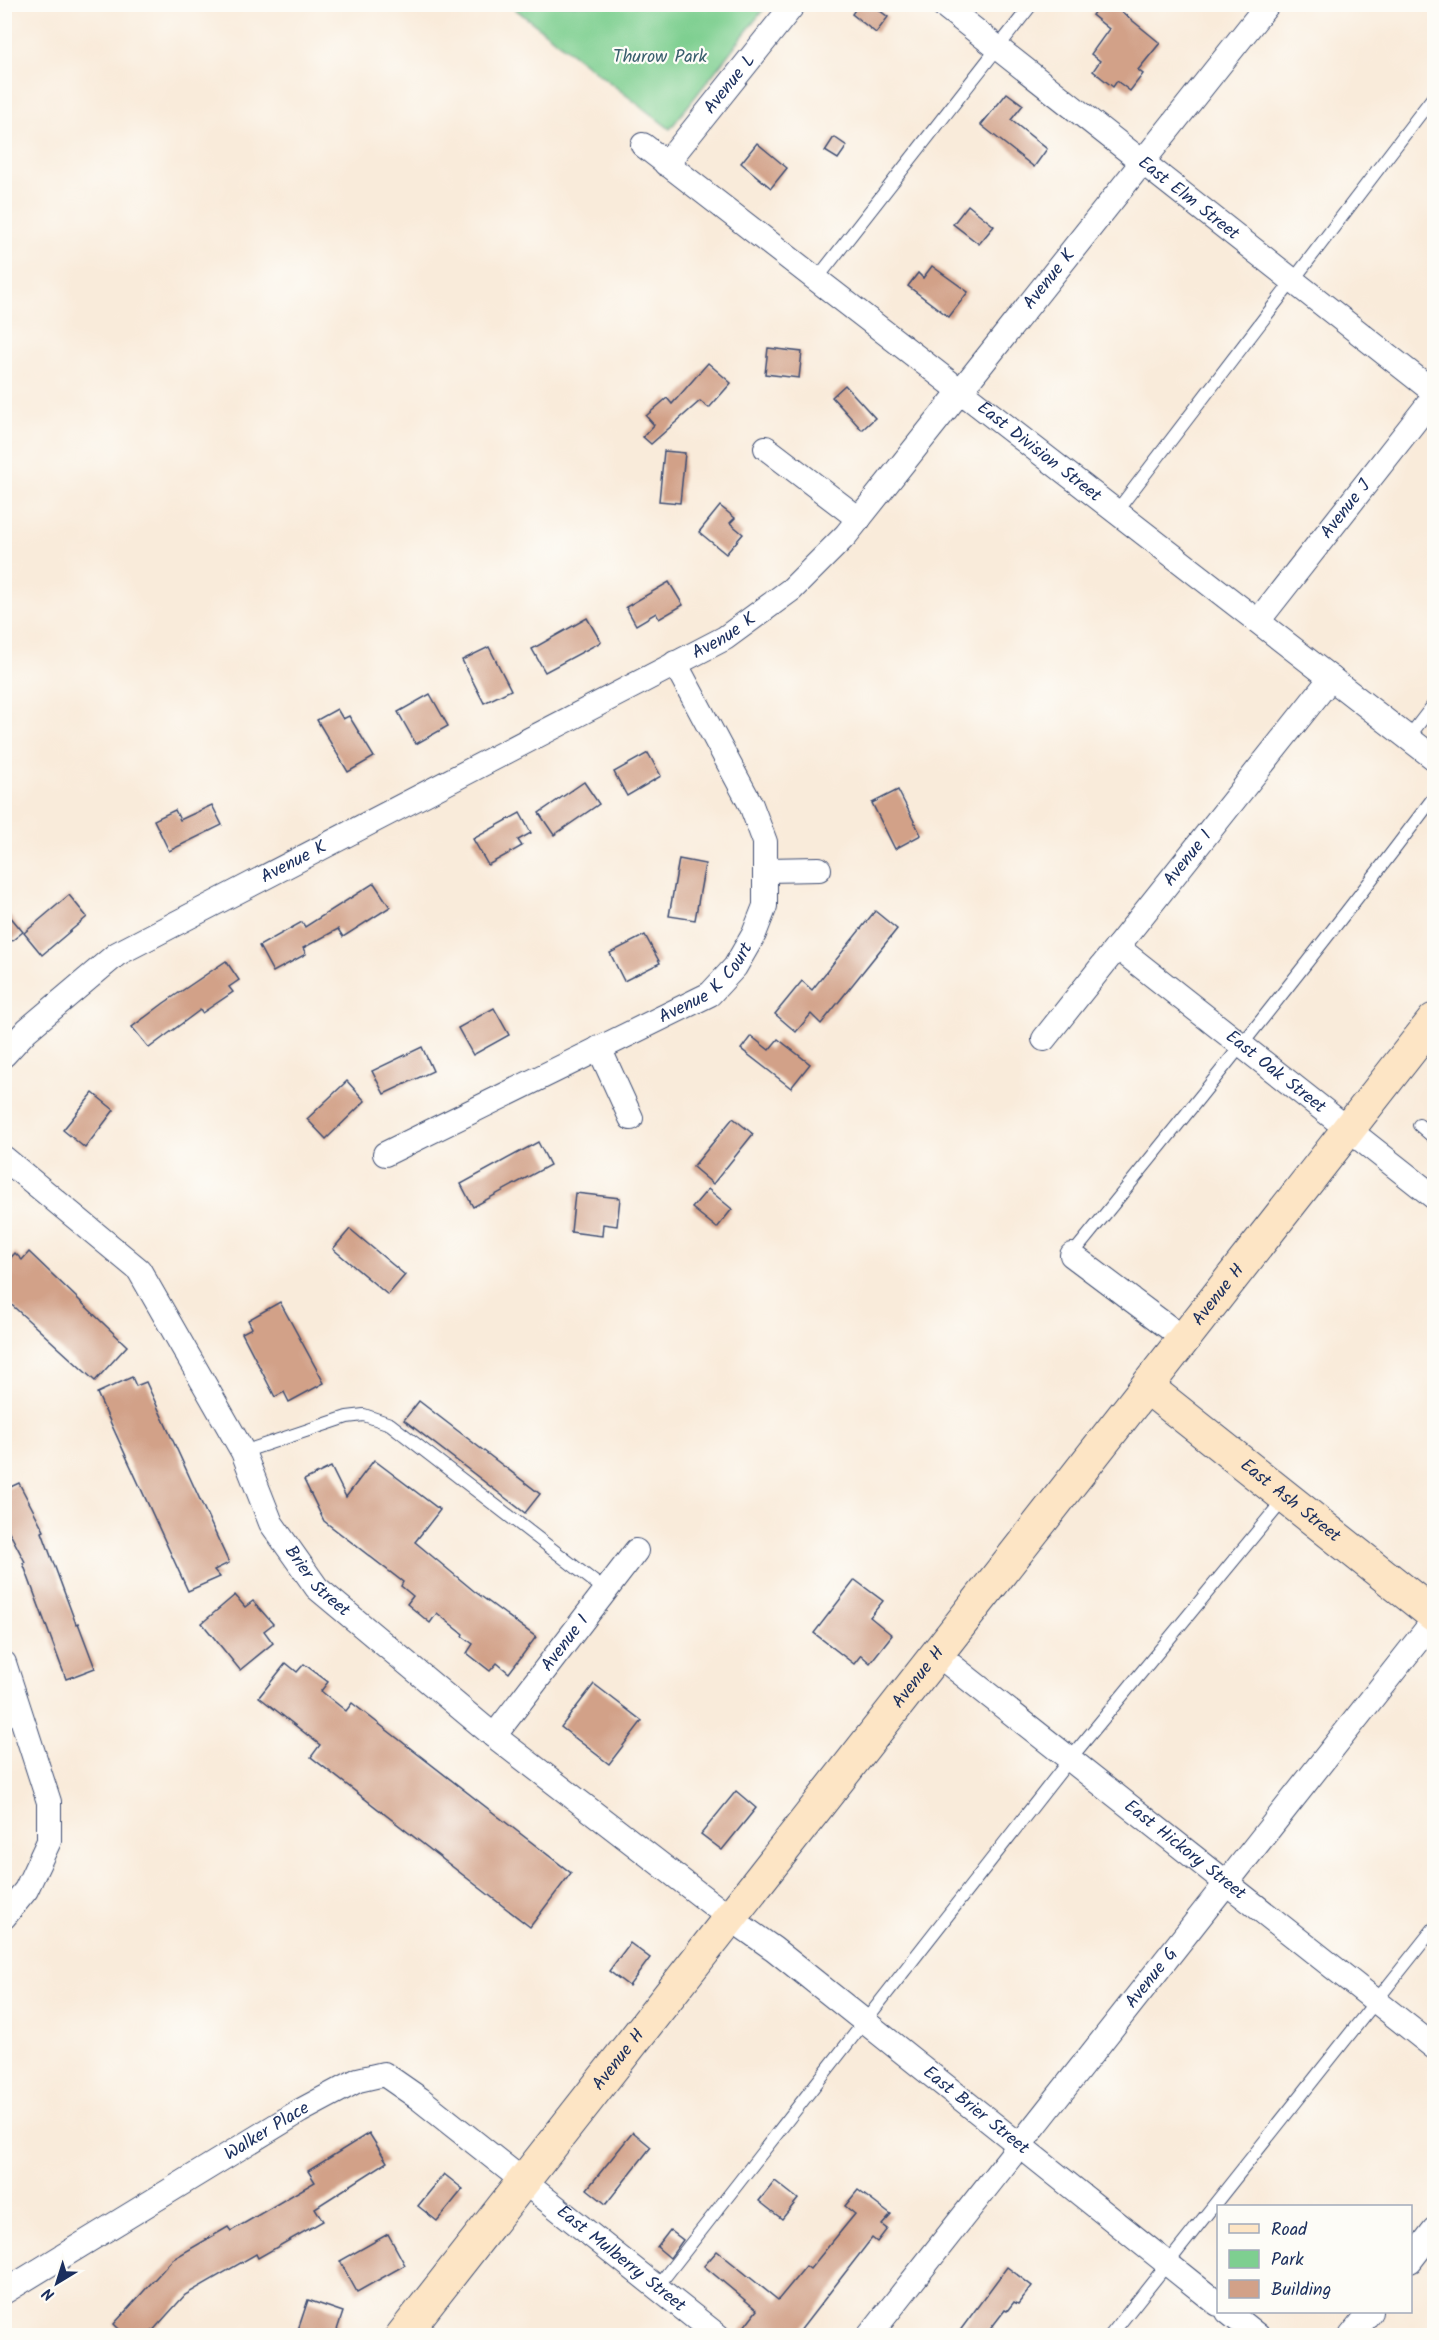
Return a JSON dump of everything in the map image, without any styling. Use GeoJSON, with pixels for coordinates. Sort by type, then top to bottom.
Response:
{"type":"FeatureCollection","features":[{"type":"Feature","properties":{"kind":"street","name":"Avenue L"},"geometry":{"type":"LineString","coordinates":[[666,164],[794,4]]}},
{"type":"Feature","properties":{"kind":"street","name":"East Elm Street"},"geometry":{"type":"LineString","coordinates":[[942,4],[1434,392]]}},
{"type":"Feature","properties":{"kind":"street","name":"Avenue K"},"geometry":{"type":"LineString","coordinates":[[4,1055],[27,1030],[117,954],[725,638],[792,589],[859,519],[1268,4]]}},
{"type":"Feature","properties":{"kind":"street","name":"East Division Street"},"geometry":{"type":"LineString","coordinates":[[643,146],[1434,758]]}},
{"type":"Feature","properties":{"kind":"street","name":"Avenue J"},"geometry":{"type":"LineString","coordinates":[[1258,621],[1434,397]]}},
{"type":"Feature","properties":{"kind":"street"},"geometry":{"type":"LineString","coordinates":[[766,448],[859,519]]}},
{"type":"Feature","properties":{"kind":"street","name":"Avenue K Court"},"geometry":{"type":"LineString","coordinates":[[385,1154],[710,994],[735,967],[754,934],[765,906],[765,842],[751,805],[675,663]]}},
{"type":"Feature","properties":{"kind":"street","name":"Avenue I"},"geometry":{"type":"LineString","coordinates":[[1044,1039],[1331,678]]}},
{"type":"Feature","properties":{"kind":"street"},"geometry":{"type":"LineString","coordinates":[[766,870],[819,869]]}},
{"type":"Feature","properties":{"kind":"street","name":"East Oak Street"},"geometry":{"type":"LineString","coordinates":[[1117,947],[1434,1197]]}},
{"type":"Feature","properties":{"kind":"street","name":"Avenue H"},"geometry":{"type":"LineString","coordinates":[[402,2336],[1434,1020]]}},
{"type":"Feature","properties":{"kind":"street"},"geometry":{"type":"LineString","coordinates":[[599,1048],[631,1118]]}},
{"type":"Feature","properties":{"kind":"street","name":"Brier Street"},"geometry":{"type":"LineString","coordinates":[[4,1158],[139,1270],[243,1452],[271,1523],[317,1588],[494,1736],[730,1918]]}},
{"type":"Feature","properties":{"kind":"street"},"geometry":{"type":"LineString","coordinates":[[1072,1255],[1184,1339]]}},
{"type":"Feature","properties":{"kind":"street","name":"East Ash Street"},"geometry":{"type":"LineString","coordinates":[[1146,1387],[1434,1617]]}},
{"type":"Feature","properties":{"kind":"street","name":"Avenue I"},"geometry":{"type":"LineString","coordinates":[[494,1736],[636,1551]]}},
{"type":"Feature","properties":{"kind":"street","name":"Avenue G"},"geometry":{"type":"LineString","coordinates":[[869,2336],[1434,1617]]}},
{"type":"Feature","properties":{"kind":"street","name":"East Hickory Street"},"geometry":{"type":"LineString","coordinates":[[937,1654],[1434,2047]]}},
{"type":"Feature","properties":{"kind":"street"},"geometry":{"type":"LineString","coordinates":[[4,1663],[49,1802],[49,1841],[26,1890],[4,1917]]}},
{"type":"Feature","properties":{"kind":"street","name":"East Brier Street"},"geometry":{"type":"LineString","coordinates":[[730,1918],[774,1949],[1217,2303]]}},
{"type":"Feature","properties":{"kind":"street","name":"Walker Place"},"geometry":{"type":"LineString","coordinates":[[4,2292],[300,2111],[358,2080],[384,2074],[420,2099],[523,2181]]}},
{"type":"Feature","properties":{"kind":"street","name":"East Mulberry Street"},"geometry":{"type":"LineString","coordinates":[[523,2181],[718,2336]]}},
{"type":"Feature","properties":{"kind":"street"},"geometry":{"type":"LineString","coordinates":[[1412,2258],[1434,2230]]}},
{"type":"Feature","properties":{"kind":"street"},"geometry":{"type":"LineString","coordinates":[[1229,2313],[1258,2336]]}},
{"type":"Feature","properties":{"kind":"street"},"geometry":{"type":"LineString","coordinates":[[1352,2336],[1369,2313]]}},
{"type":"Feature","properties":{"kind":"lane"},"geometry":{"type":"LineString","coordinates":[[816,280],[1032,4]]}},
{"type":"Feature","properties":{"kind":"lane"},"geometry":{"type":"LineString","coordinates":[[1116,512],[1434,96]]}},
{"type":"Feature","properties":{"kind":"lane"},"geometry":{"type":"LineString","coordinates":[[1408,738],[1434,704]]}},
{"type":"Feature","properties":{"kind":"lane"},"geometry":{"type":"LineString","coordinates":[[1072,1255],[1243,1046],[1434,797]]}},
{"type":"Feature","properties":{"kind":"lane"},"geometry":{"type":"LineString","coordinates":[[1419,1125],[1434,1138]]}},
{"type":"Feature","properties":{"kind":"lane"},"geometry":{"type":"LineString","coordinates":[[243,1452],[347,1417],[364,1415],[390,1424],[605,1590]]}},
{"type":"Feature","properties":{"kind":"lane"},"geometry":{"type":"LineString","coordinates":[[657,2287],[1070,1759],[1285,1497]]}},
{"type":"Feature","properties":{"kind":"lane"},"geometry":{"type":"LineString","coordinates":[[1110,2336],[1434,1928]]}},
{"type":"Feature","properties":{"kind":"green space","name":"Thurow Park"},"geometry":{"type":"Polygon","coordinates":[[[510,5],[767,5],[670,129],[510,5]]]}},
{"type":"Feature","properties":{"kind":"building"},"geometry":{"type":"Polygon","coordinates":[[[859,4],[871,4],[888,17],[876,33],[852,14],[859,4]]]}},
{"type":"Feature","properties":{"kind":"building"},"geometry":{"type":"Polygon","coordinates":[[[1100,4],[1112,4],[1160,43],[1138,70],[1143,74],[1130,91],[1117,81],[1113,87],[1093,71],[1100,61],[1091,54],[1109,29],[1092,15],[1100,4]]]}},
{"type":"Feature","properties":{"kind":"building"},"geometry":{"type":"Polygon","coordinates":[[[1007,93],[1023,105],[1011,120],[1047,149],[1034,167],[981,125],[1007,93]]]}},
{"type":"Feature","properties":{"kind":"building"},"geometry":{"type":"Polygon","coordinates":[[[834,137],[847,146],[838,159],[825,151],[834,137]]]}},
{"type":"Feature","properties":{"kind":"building"},"geometry":{"type":"Polygon","coordinates":[[[757,143],[787,168],[771,188],[741,163],[757,143]]]}},
{"type":"Feature","properties":{"kind":"building"},"geometry":{"type":"Polygon","coordinates":[[[968,205],[994,226],[979,244],[953,224],[968,205]]]}},
{"type":"Feature","properties":{"kind":"building"},"geometry":{"type":"Polygon","coordinates":[[[932,266],[968,292],[949,317],[908,286],[918,273],[923,278],[932,266]]]}},
{"type":"Feature","properties":{"kind":"building"},"geometry":{"type":"Polygon","coordinates":[[[768,348],[802,352],[799,378],[765,374],[768,348]]]}},
{"type":"Feature","properties":{"kind":"building"},"geometry":{"type":"Polygon","coordinates":[[[708,363],[731,383],[709,408],[700,401],[651,444],[643,437],[654,425],[646,416],[667,398],[672,404],[708,363]]]}},
{"type":"Feature","properties":{"kind":"building"},"geometry":{"type":"Polygon","coordinates":[[[845,385],[875,418],[862,430],[832,397],[845,385]]]}},
{"type":"Feature","properties":{"kind":"building"},"geometry":{"type":"Polygon","coordinates":[[[664,451],[685,453],[680,503],[659,501],[664,451]]]}},
{"type":"Feature","properties":{"kind":"building"},"geometry":{"type":"Polygon","coordinates":[[[720,506],[735,518],[730,523],[743,534],[726,554],[699,532],[720,506]]]}},
{"type":"Feature","properties":{"kind":"building"},"geometry":{"type":"Polygon","coordinates":[[[669,582],[683,605],[659,619],[656,613],[636,625],[626,607],[669,582]]]}},
{"type":"Feature","properties":{"kind":"building"},"geometry":{"type":"Polygon","coordinates":[[[587,618],[601,642],[545,672],[532,649],[587,618]]]}},
{"type":"Feature","properties":{"kind":"building"},"geometry":{"type":"Polygon","coordinates":[[[489,647],[511,690],[484,703],[462,660],[489,647]]]}},
{"type":"Feature","properties":{"kind":"building"},"geometry":{"type":"Polygon","coordinates":[[[430,694],[448,726],[416,744],[398,712],[430,694]]]}},
{"type":"Feature","properties":{"kind":"building"},"geometry":{"type":"Polygon","coordinates":[[[337,709],[343,719],[349,716],[374,757],[348,772],[317,720],[337,709]]]}},
{"type":"Feature","properties":{"kind":"building"},"geometry":{"type":"Polygon","coordinates":[[[648,753],[661,776],[627,796],[614,772],[648,753]]]}},
{"type":"Feature","properties":{"kind":"building"},"geometry":{"type":"Polygon","coordinates":[[[584,782],[599,804],[554,835],[539,813],[584,782]]]}},
{"type":"Feature","properties":{"kind":"building"},"geometry":{"type":"Polygon","coordinates":[[[898,790],[921,835],[895,849],[872,803],[898,790]]]}},
{"type":"Feature","properties":{"kind":"building"},"geometry":{"type":"Polygon","coordinates":[[[212,805],[222,825],[169,851],[154,820],[175,810],[180,820],[212,805]]]}},
{"type":"Feature","properties":{"kind":"building"},"geometry":{"type":"Polygon","coordinates":[[[520,813],[531,833],[518,840],[522,846],[488,865],[473,839],[520,813]]]}},
{"type":"Feature","properties":{"kind":"building"},"geometry":{"type":"Polygon","coordinates":[[[679,859],[705,864],[695,920],[669,916],[679,859]]]}},
{"type":"Feature","properties":{"kind":"building"},"geometry":{"type":"Polygon","coordinates":[[[374,883],[390,907],[343,937],[338,929],[303,948],[306,954],[273,972],[259,946],[302,922],[305,927],[374,883]]]}},
{"type":"Feature","properties":{"kind":"building"},"geometry":{"type":"Polygon","coordinates":[[[69,895],[87,917],[42,955],[24,933],[69,895]]]}},
{"type":"Feature","properties":{"kind":"building"},"geometry":{"type":"Polygon","coordinates":[[[4,909],[23,932],[4,947],[4,909]]]}},
{"type":"Feature","properties":{"kind":"building"},"geometry":{"type":"Polygon","coordinates":[[[875,911],[897,929],[821,1024],[811,1014],[796,1032],[775,1014],[802,981],[812,990],[875,911]]]}},
{"type":"Feature","properties":{"kind":"building"},"geometry":{"type":"Polygon","coordinates":[[[645,935],[660,963],[624,981],[610,953],[645,935]]]}},
{"type":"Feature","properties":{"kind":"building"},"geometry":{"type":"Polygon","coordinates":[[[226,961],[239,980],[229,987],[233,992],[202,1013],[200,1010],[149,1048],[132,1027],[226,961]]]}},
{"type":"Feature","properties":{"kind":"building"},"geometry":{"type":"Polygon","coordinates":[[[494,1008],[509,1035],[473,1055],[458,1028],[494,1008]]]}},
{"type":"Feature","properties":{"kind":"building"},"geometry":{"type":"Polygon","coordinates":[[[751,1036],[769,1050],[778,1039],[810,1064],[791,1088],[741,1049],[751,1036]]]}},
{"type":"Feature","properties":{"kind":"building"},"geometry":{"type":"Polygon","coordinates":[[[422,1047],[433,1071],[384,1094],[372,1071],[422,1047]]]}},
{"type":"Feature","properties":{"kind":"building"},"geometry":{"type":"Polygon","coordinates":[[[347,1081],[365,1101],[326,1139],[307,1119],[347,1081]]]}},
{"type":"Feature","properties":{"kind":"building"},"geometry":{"type":"Polygon","coordinates":[[[93,1093],[114,1110],[85,1148],[63,1130],[93,1093]]]}},
{"type":"Feature","properties":{"kind":"building"},"geometry":{"type":"Polygon","coordinates":[[[733,1118],[753,1134],[713,1184],[693,1167],[733,1118]]]}},
{"type":"Feature","properties":{"kind":"building"},"geometry":{"type":"Polygon","coordinates":[[[538,1142],[550,1165],[473,1207],[461,1184],[538,1142]]]}},
{"type":"Feature","properties":{"kind":"building"},"geometry":{"type":"Polygon","coordinates":[[[708,1189],[732,1209],[717,1228],[692,1208],[708,1189]]]}},
{"type":"Feature","properties":{"kind":"building"},"geometry":{"type":"Polygon","coordinates":[[[575,1193],[620,1198],[617,1226],[603,1224],[602,1236],[571,1232],[575,1193]]]}},
{"type":"Feature","properties":{"kind":"building"},"geometry":{"type":"Polygon","coordinates":[[[350,1229],[405,1275],[388,1295],[333,1249],[350,1229]]]}},
{"type":"Feature","properties":{"kind":"building"},"geometry":{"type":"Polygon","coordinates":[[[29,1252],[127,1346],[95,1381],[4,1298],[4,1265],[15,1253],[22,1260],[29,1252]]]}},
{"type":"Feature","properties":{"kind":"building"},"geometry":{"type":"Polygon","coordinates":[[[280,1302],[324,1383],[289,1402],[284,1392],[275,1397],[242,1333],[252,1328],[248,1320],[280,1302]]]}},
{"type":"Feature","properties":{"kind":"building"},"geometry":{"type":"Polygon","coordinates":[[[132,1377],[136,1386],[146,1382],[229,1563],[214,1570],[220,1577],[188,1591],[97,1393],[132,1377]]]}},
{"type":"Feature","properties":{"kind":"building"},"geometry":{"type":"Polygon","coordinates":[[[419,1401],[540,1494],[525,1513],[404,1420],[419,1401]]]}},
{"type":"Feature","properties":{"kind":"building"},"geometry":{"type":"Polygon","coordinates":[[[374,1460],[440,1510],[415,1542],[474,1591],[536,1637],[509,1673],[497,1663],[490,1671],[467,1653],[473,1644],[437,1613],[430,1623],[407,1604],[413,1596],[401,1586],[403,1582],[324,1521],[304,1480],[331,1467],[346,1497],[374,1460]]]}},
{"type":"Feature","properties":{"kind":"building"},"geometry":{"type":"Polygon","coordinates":[[[19,1483],[44,1531],[42,1532],[76,1624],[78,1623],[95,1668],[66,1679],[23,1563],[25,1562],[4,1522],[4,1490],[19,1483]]]}},
{"type":"Feature","properties":{"kind":"building"},"geometry":{"type":"Polygon","coordinates":[[[855,1580],[883,1601],[870,1617],[892,1635],[870,1663],[861,1655],[854,1664],[814,1633],[855,1580]]]}},
{"type":"Feature","properties":{"kind":"building"},"geometry":{"type":"Polygon","coordinates":[[[235,1595],[245,1607],[253,1601],[273,1624],[264,1631],[273,1643],[240,1670],[202,1623],[235,1595]]]}},
{"type":"Feature","properties":{"kind":"building"},"geometry":{"type":"Polygon","coordinates":[[[286,1663],[297,1672],[304,1664],[328,1682],[321,1691],[346,1711],[352,1703],[571,1873],[530,1927],[311,1757],[320,1745],[259,1697],[286,1663]]]}},
{"type":"Feature","properties":{"kind":"building"},"geometry":{"type":"Polygon","coordinates":[[[594,1684],[642,1721],[609,1764],[561,1727],[594,1684]]]}},
{"type":"Feature","properties":{"kind":"building"},"geometry":{"type":"Polygon","coordinates":[[[736,1791],[756,1808],[722,1850],[701,1834],[736,1791]]]}},
{"type":"Feature","properties":{"kind":"building"},"geometry":{"type":"Polygon","coordinates":[[[630,1943],[650,1958],[629,1986],[609,1971],[630,1943]]]}},
{"type":"Feature","properties":{"kind":"building"},"geometry":{"type":"Polygon","coordinates":[[[633,2132],[651,2147],[606,2204],[587,2189],[633,2132]]]}},
{"type":"Feature","properties":{"kind":"building"},"geometry":{"type":"Polygon","coordinates":[[[369,2133],[387,2162],[315,2208],[323,2221],[258,2258],[256,2254],[185,2295],[148,2336],[126,2336],[114,2324],[173,2259],[228,2227],[231,2231],[315,2182],[308,2171],[369,2133]]]}},
{"type":"Feature","properties":{"kind":"building"},"geometry":{"type":"Polygon","coordinates":[[[444,2174],[463,2189],[437,2221],[418,2206],[444,2174]]]}},
{"type":"Feature","properties":{"kind":"building"},"geometry":{"type":"Polygon","coordinates":[[[775,2181],[798,2199],[782,2219],[759,2201],[775,2181]]]}},
{"type":"Feature","properties":{"kind":"building"},"geometry":{"type":"Polygon","coordinates":[[[858,2190],[891,2215],[882,2225],[887,2229],[877,2242],[872,2238],[796,2336],[737,2336],[757,2310],[704,2266],[717,2251],[778,2300],[806,2266],[810,2269],[855,2214],[845,2206],[858,2190]]]}},
{"type":"Feature","properties":{"kind":"building"},"geometry":{"type":"Polygon","coordinates":[[[670,2230],[683,2240],[670,2258],[657,2247],[670,2230]]]}},
{"type":"Feature","properties":{"kind":"building"},"geometry":{"type":"Polygon","coordinates":[[[388,2234],[405,2265],[357,2292],[340,2261],[388,2234]]]}},
{"type":"Feature","properties":{"kind":"building"},"geometry":{"type":"Polygon","coordinates":[[[1007,2267],[1032,2286],[1018,2304],[1014,2302],[1007,2311],[1005,2310],[985,2336],[956,2336],[1007,2267]]]}},
{"type":"Feature","properties":{"kind":"building"},"geometry":{"type":"Polygon","coordinates":[[[308,2300],[343,2312],[335,2336],[296,2336],[308,2300]]]}}]}
